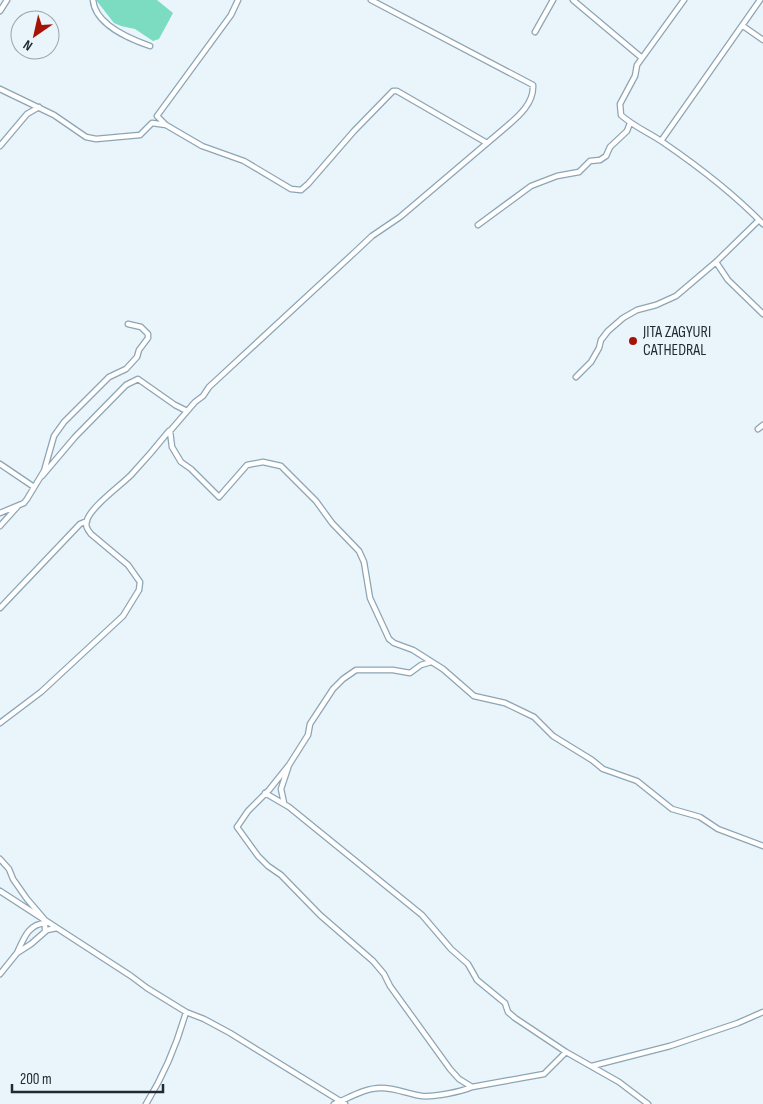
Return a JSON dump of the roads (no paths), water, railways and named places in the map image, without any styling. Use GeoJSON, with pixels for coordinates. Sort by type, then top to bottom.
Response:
{"type":"FeatureCollection","features":[{"type":"Feature","properties":{"kind":"street"},"geometry":{"type":"LineString","coordinates":[[0,11],[8,0]]}},
{"type":"Feature","properties":{"kind":"street"},"geometry":{"type":"LineString","coordinates":[[93,0],[96,10],[114,29],[126,37],[150,46]]}},
{"type":"Feature","properties":{"kind":"street"},"geometry":{"type":"LineString","coordinates":[[0,89],[54,114],[86,137],[96,139],[140,135],[152,123],[231,15],[238,0]]}},
{"type":"Feature","properties":{"kind":"street"},"geometry":{"type":"LineString","coordinates":[[1,724],[41,692],[123,616],[139,590],[140,582],[128,565],[91,534],[87,528],[87,521],[90,515],[203,396],[209,386],[372,236],[400,217],[519,116],[534,96],[533,85],[371,0]]}},
{"type":"Feature","properties":{"kind":"street"},"geometry":{"type":"LineString","coordinates":[[535,32],[553,0]]}},
{"type":"Feature","properties":{"kind":"street"},"geometry":{"type":"LineString","coordinates":[[572,0],[642,58]]}},
{"type":"Feature","properties":{"kind":"street"},"geometry":{"type":"LineString","coordinates":[[684,0],[637,65],[635,76],[620,104],[621,115],[630,123],[661,141],[719,184],[763,224]]}},
{"type":"Feature","properties":{"kind":"street"},"geometry":{"type":"LineString","coordinates":[[661,141],[760,0]]}},
{"type":"Feature","properties":{"kind":"street"},"geometry":{"type":"LineString","coordinates":[[743,26],[763,40]]}},
{"type":"Feature","properties":{"kind":"street"},"geometry":{"type":"LineString","coordinates":[[157,116],[166,125],[202,146],[244,162],[291,189],[301,190],[393,91],[397,91],[487,143]]}},
{"type":"Feature","properties":{"kind":"street"},"geometry":{"type":"LineString","coordinates":[[0,146],[26,114],[39,107]]}},
{"type":"Feature","properties":{"kind":"street"},"geometry":{"type":"LineString","coordinates":[[152,123],[166,125]]}},
{"type":"Feature","properties":{"kind":"street"},"geometry":{"type":"LineString","coordinates":[[478,225],[540,181],[579,172],[590,161],[600,160],[606,156],[610,146],[627,131],[630,123]]}},
{"type":"Feature","properties":{"kind":"street"},"geometry":{"type":"LineString","coordinates":[[576,377],[591,362],[604,336],[623,318],[637,310],[670,299],[716,262],[759,220]]}},
{"type":"Feature","properties":{"kind":"street"},"geometry":{"type":"LineString","coordinates":[[716,262],[728,280],[763,314]]}},
{"type":"Feature","properties":{"kind":"street"},"geometry":{"type":"LineString","coordinates":[[0,526],[27,499],[44,471],[54,436],[64,422],[109,377],[126,369],[137,358],[139,350],[148,338],[148,334],[141,327],[128,324]]}},
{"type":"Feature","properties":{"kind":"street"},"geometry":{"type":"LineString","coordinates":[[38,480],[48,472],[75,437],[126,385],[133,381],[138,379],[175,405],[187,411]]}},
{"type":"Feature","properties":{"kind":"street"},"geometry":{"type":"LineString","coordinates":[[758,429],[763,425]]}},
{"type":"Feature","properties":{"kind":"street"},"geometry":{"type":"LineString","coordinates":[[170,431],[172,447],[181,462],[191,469],[219,497],[247,465],[263,462],[281,466],[287,471],[360,551],[364,562],[370,598],[389,639],[394,644],[413,650],[443,669],[474,696],[505,703],[534,717],[553,736],[603,769],[637,781],[672,809],[700,817],[718,829],[763,846]]}},
{"type":"Feature","properties":{"kind":"street"},"geometry":{"type":"LineString","coordinates":[[0,464],[34,487]]}},
{"type":"Feature","properties":{"kind":"street"},"geometry":{"type":"LineString","coordinates":[[0,513],[19,505]]}},
{"type":"Feature","properties":{"kind":"street"},"geometry":{"type":"LineString","coordinates":[[0,608],[80,524],[87,521]]}},
{"type":"Feature","properties":{"kind":"street"},"geometry":{"type":"LineString","coordinates":[[431,662],[421,665],[410,673],[393,670],[356,670],[349,674],[333,689],[319,709],[310,724],[308,735],[289,765],[240,820],[237,827],[264,863],[281,875],[320,915],[349,939],[379,968],[450,1069],[459,1079],[472,1087]]}},
{"type":"Feature","properties":{"kind":"street"},"geometry":{"type":"LineString","coordinates":[[285,804],[281,789],[289,765]]}},
{"type":"Feature","properties":{"kind":"street"},"geometry":{"type":"LineString","coordinates":[[265,794],[285,804],[422,915],[451,949],[468,964],[477,980],[505,1003],[508,1012],[566,1052],[619,1082],[648,1104]]}},
{"type":"Feature","properties":{"kind":"street"},"geometry":{"type":"LineString","coordinates":[[0,859],[46,922],[46,931]]}},
{"type":"Feature","properties":{"kind":"street"},"geometry":{"type":"LineString","coordinates":[[0,891],[186,1012],[230,1033],[343,1103]]}},
{"type":"Feature","properties":{"kind":"street"},"geometry":{"type":"LineString","coordinates":[[36,924],[37,915]]}},
{"type":"Feature","properties":{"kind":"street"},"geometry":{"type":"LineString","coordinates":[[0,973],[17,953],[25,935],[36,924],[46,922]]}},
{"type":"Feature","properties":{"kind":"street"},"geometry":{"type":"LineString","coordinates":[[17,953],[32,944],[46,931],[57,928]]}},
{"type":"Feature","properties":{"kind":"street"},"geometry":{"type":"LineString","coordinates":[[146,1104],[163,1075],[180,1036],[186,1012]]}},
{"type":"Feature","properties":{"kind":"street"},"geometry":{"type":"LineString","coordinates":[[592,1066],[670,1046],[738,1023],[763,1012]]}},
{"type":"Feature","properties":{"kind":"street"},"geometry":{"type":"LineString","coordinates":[[334,1104],[343,1103],[363,1091],[379,1088],[398,1089],[425,1096],[454,1093],[472,1087],[544,1074],[566,1052]]}},
{"type":"Feature","properties":{"kind":"place","name":"JITA ZAGYURI CATHEDRAL"},"geometry":{"type":"Point","coordinates":[633,341]}}]}
